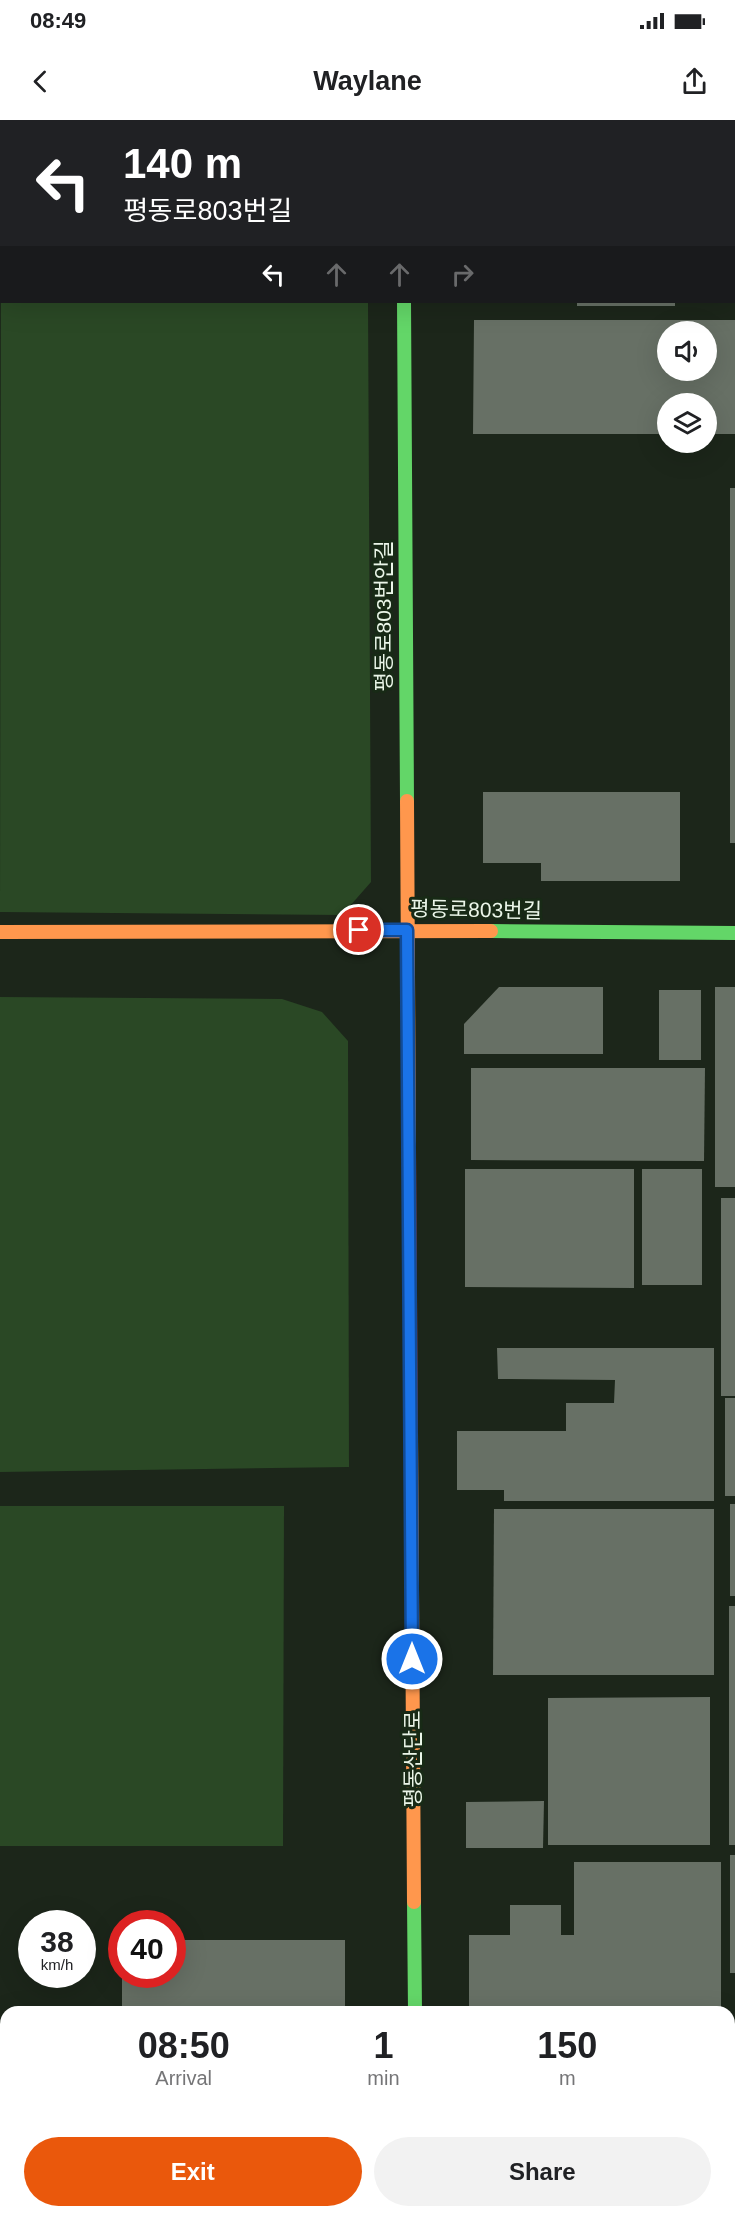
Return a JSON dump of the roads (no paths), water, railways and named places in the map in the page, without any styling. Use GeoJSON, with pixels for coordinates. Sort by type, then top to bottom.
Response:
{"type":"FeatureCollection","features":[{"type":"Feature","properties":{"kind":"street","name":"평동로803번안길"},"geometry":{"type":"LineString","coordinates":[[404,303],[407,930]]}},
{"type":"Feature","properties":{"kind":"street","name":"평동로803번길"},"geometry":{"type":"LineString","coordinates":[[0,932],[407,930],[735,933]]}},
{"type":"Feature","properties":{"kind":"street","name":"평동산단로"},"geometry":{"type":"LineString","coordinates":[[407,930],[415,2006]]}}]}
